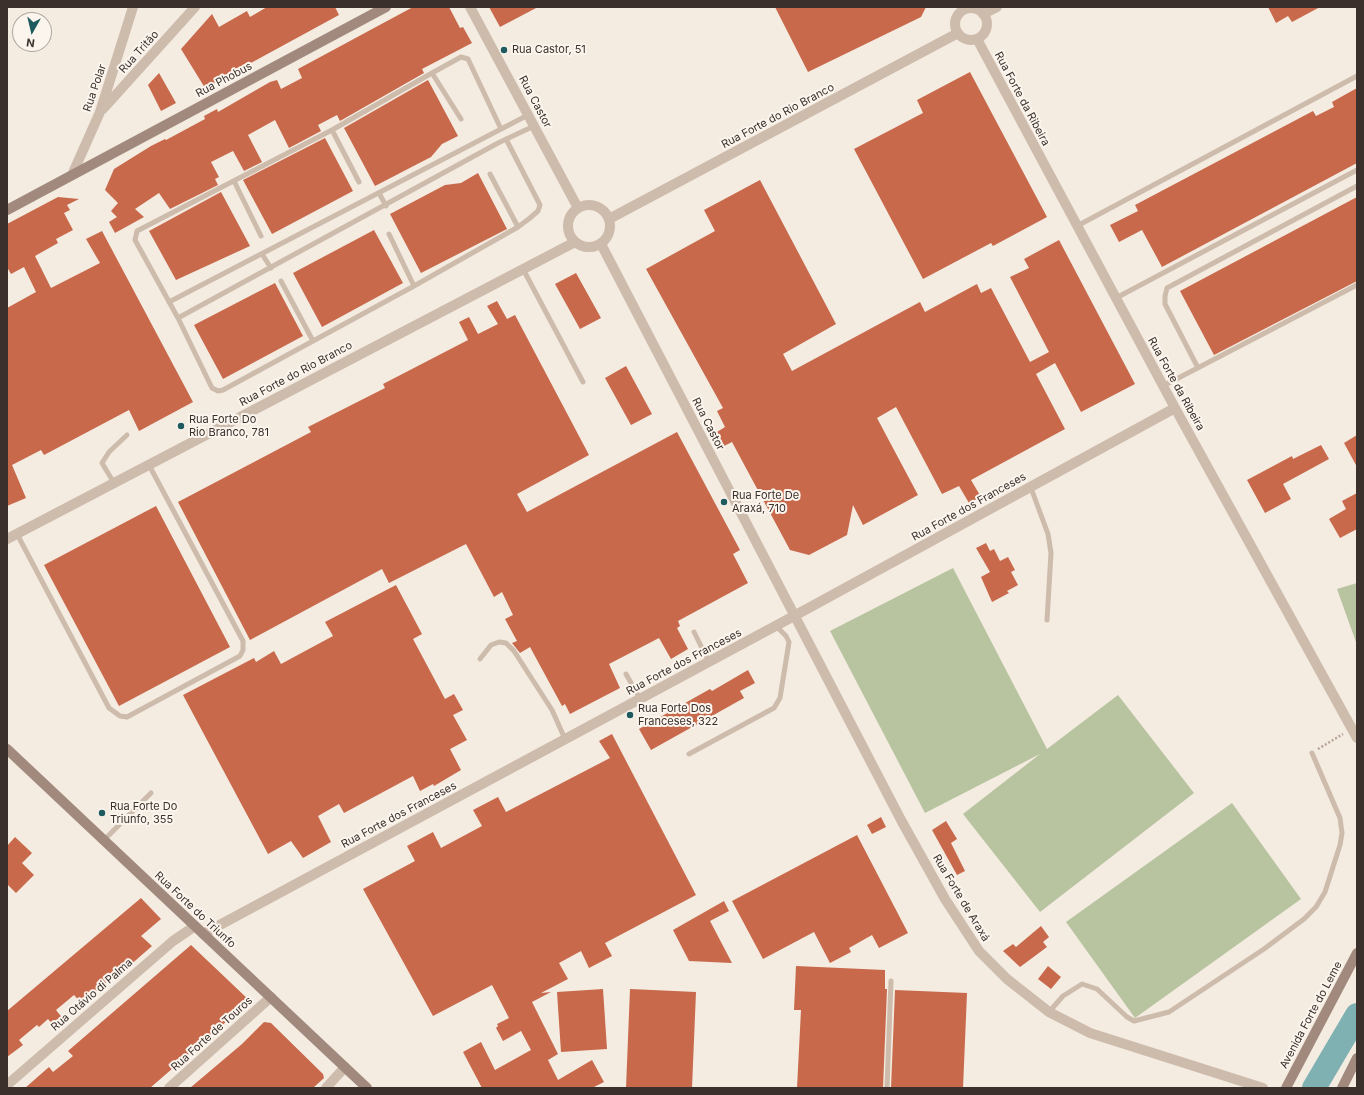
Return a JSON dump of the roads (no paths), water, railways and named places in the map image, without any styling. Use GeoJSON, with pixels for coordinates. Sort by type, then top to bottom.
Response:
{"type":"FeatureCollection","features":[{"type":"Feature","properties":{"kind":"street","name":"Rua Polar"},"geometry":{"type":"LineString","coordinates":[[72,175],[100,112],[133,7]]}},
{"type":"Feature","properties":{"kind":"street","name":"Rua Tritão"},"geometry":{"type":"LineString","coordinates":[[100,112],[195,7]]}},
{"type":"Feature","properties":{"kind":"street","name":"Rua Phobus"},"geometry":{"type":"LineString","coordinates":[[7,210],[386,7]]}},
{"type":"Feature","properties":{"kind":"street","name":"Rua Castor"},"geometry":{"type":"LineString","coordinates":[[470,7],[578,208]]}},
{"type":"Feature","properties":{"kind":"street"},"geometry":{"type":"LineString","coordinates":[[983,14],[997,7]]}},
{"type":"Feature","properties":{"kind":"street"},"geometry":{"type":"LineString","coordinates":[[963,9],[975,9],[983,14],[986,18],[987,29],[985,33],[977,40],[966,40],[958,33],[956,28],[957,18],[963,9]]}},
{"type":"Feature","properties":{"kind":"street","name":"Rua Forte do Rio Branco"},"geometry":{"type":"LineString","coordinates":[[609,219],[958,33]]}},
{"type":"Feature","properties":{"kind":"street","name":"Rua Forte da Ribeira"},"geometry":{"type":"LineString","coordinates":[[977,40],[1163,386],[1354,734]]}},
{"type":"Feature","properties":{"kind":"street"},"geometry":{"type":"LineString","coordinates":[[594,205],[606,213],[609,219],[609,233],[601,244],[588,247],[575,242],[571,236],[568,223],[570,216],[578,208],[594,205]]}},
{"type":"Feature","properties":{"kind":"street","name":"Rua Forte do Rio Branco"},"geometry":{"type":"LineString","coordinates":[[7,539],[575,242]]}},
{"type":"Feature","properties":{"kind":"street","name":"Rua Castor"},"geometry":{"type":"LineString","coordinates":[[601,244],[794,616]]}},
{"type":"Feature","properties":{"kind":"street","name":"Rua Forte dos Franceses"},"geometry":{"type":"LineString","coordinates":[[204,934],[640,700],[1175,408]]}},
{"type":"Feature","properties":{"kind":"street","name":"Rua Forte de Araxá"},"geometry":{"type":"LineString","coordinates":[[794,616],[901,820],[945,899],[979,951],[1007,979],[1049,1012],[1090,1033],[1263,1088]]}},
{"type":"Feature","properties":{"kind":"street","name":"Rua Forte do Triunfo"},"geometry":{"type":"LineString","coordinates":[[7,749],[367,1088]]}},
{"type":"Feature","properties":{"kind":"street","name":"Rua Otávio di Palma"},"geometry":{"type":"LineString","coordinates":[[7,1084],[173,941],[195,926]]}},
{"type":"Feature","properties":{"kind":"street","name":"Avenida Forte do Leme"},"geometry":{"type":"LineString","coordinates":[[1286,1088],[1357,953]]}},
{"type":"Feature","properties":{"kind":"street","name":"Rua Forte de Touros"},"geometry":{"type":"LineString","coordinates":[[169,1088],[271,997]]}},
{"type":"Feature","properties":{"kind":"street"},"geometry":{"type":"LineString","coordinates":[[1342,1088],[1357,1058]]}},
{"type":"Feature","properties":{"kind":"street"},"geometry":{"type":"LineString","coordinates":[[326,1088],[345,1067]]}},
{"type":"Feature","properties":{"kind":"lane"},"geometry":{"type":"LineString","coordinates":[[501,129],[468,60],[461,57],[332,130],[137,231],[136,240],[178,318],[212,388],[218,391],[414,286],[518,227],[538,210],[540,205],[506,139]]}},
{"type":"Feature","properties":{"kind":"lane"},"geometry":{"type":"LineString","coordinates":[[432,73],[461,119]]}},
{"type":"Feature","properties":{"kind":"lane"},"geometry":{"type":"LineString","coordinates":[[1077,226],[1357,76]]}},
{"type":"Feature","properties":{"kind":"lane"},"geometry":{"type":"LineString","coordinates":[[169,302],[528,115]]}},
{"type":"Feature","properties":{"kind":"lane"},"geometry":{"type":"LineString","coordinates":[[178,318],[386,206],[506,139],[534,126]]}},
{"type":"Feature","properties":{"kind":"lane"},"geometry":{"type":"LineString","coordinates":[[332,130],[359,182]]}},
{"type":"Feature","properties":{"kind":"lane"},"geometry":{"type":"LineString","coordinates":[[1116,298],[1357,170]]}},
{"type":"Feature","properties":{"kind":"lane"},"geometry":{"type":"LineString","coordinates":[[490,174],[518,227]]}},
{"type":"Feature","properties":{"kind":"lane"},"geometry":{"type":"LineString","coordinates":[[234,181],[261,236]]}},
{"type":"Feature","properties":{"kind":"lane"},"geometry":{"type":"LineString","coordinates":[[1198,368],[1165,304],[1164,296],[1167,288],[1357,186]]}},
{"type":"Feature","properties":{"kind":"lane"},"geometry":{"type":"LineString","coordinates":[[378,193],[386,206]]}},
{"type":"Feature","properties":{"kind":"lane"},"geometry":{"type":"LineString","coordinates":[[389,234],[414,286]]}},
{"type":"Feature","properties":{"kind":"lane"},"geometry":{"type":"LineString","coordinates":[[262,254],[270,268]]}},
{"type":"Feature","properties":{"kind":"lane"},"geometry":{"type":"LineString","coordinates":[[523,269],[583,382]]}},
{"type":"Feature","properties":{"kind":"lane"},"geometry":{"type":"LineString","coordinates":[[281,281],[313,341]]}},
{"type":"Feature","properties":{"kind":"lane"},"geometry":{"type":"LineString","coordinates":[[1163,386],[1357,285]]}},
{"type":"Feature","properties":{"kind":"lane"},"geometry":{"type":"LineString","coordinates":[[114,483],[102,463],[109,452],[127,435]]}},
{"type":"Feature","properties":{"kind":"lane"},"geometry":{"type":"LineString","coordinates":[[17,534],[109,708],[120,716],[127,717],[240,656],[243,650],[243,641],[149,465]]}},
{"type":"Feature","properties":{"kind":"lane"},"geometry":{"type":"LineString","coordinates":[[1030,488],[1048,534],[1051,553],[1047,620]]}},
{"type":"Feature","properties":{"kind":"lane"},"geometry":{"type":"LineString","coordinates":[[689,754],[774,708],[780,698],[789,648],[786,636],[776,626]]}},
{"type":"Feature","properties":{"kind":"lane"},"geometry":{"type":"LineString","coordinates":[[694,632],[709,662]]}},
{"type":"Feature","properties":{"kind":"lane"},"geometry":{"type":"LineString","coordinates":[[480,659],[491,645],[499,642],[506,643],[514,651],[552,710],[565,739]]}},
{"type":"Feature","properties":{"kind":"lane"},"geometry":{"type":"LineString","coordinates":[[626,674],[640,700]]}},
{"type":"Feature","properties":{"kind":"lane"},"geometry":{"type":"LineString","coordinates":[[1049,1012],[1063,996],[1082,984],[1097,989],[1127,1017],[1134,1021],[1169,1012],[1264,949],[1304,919],[1316,907],[1325,892],[1340,845],[1342,833],[1340,818],[1312,753]]}},
{"type":"Feature","properties":{"kind":"lane"},"geometry":{"type":"LineString","coordinates":[[104,840],[151,793]]}},
{"type":"Feature","properties":{"kind":"lane"},"geometry":{"type":"LineString","coordinates":[[887,1088],[892,981]]}},
{"type":"Feature","properties":{"kind":"waterway"},"geometry":{"type":"LineString","coordinates":[[1314,1088],[1357,1015]]}},
{"type":"Feature","properties":{"kind":"place","name":"Rua Castor, 51"},"geometry":{"type":"Point","coordinates":[504,50]}},
{"type":"Feature","properties":{"kind":"place","name":"Rua Forte Do Rio Branco, 781"},"geometry":{"type":"Point","coordinates":[181,426]}},
{"type":"Feature","properties":{"kind":"place","name":"Rua Forte De Araxá, 710"},"geometry":{"type":"Point","coordinates":[724,502]}},
{"type":"Feature","properties":{"kind":"place","name":"Rua Forte Dos Franceses, 322"},"geometry":{"type":"Point","coordinates":[630,715]}},
{"type":"Feature","properties":{"kind":"place","name":"Rua Forte Do Triunfo, 355"},"geometry":{"type":"Point","coordinates":[102,813]}}]}
